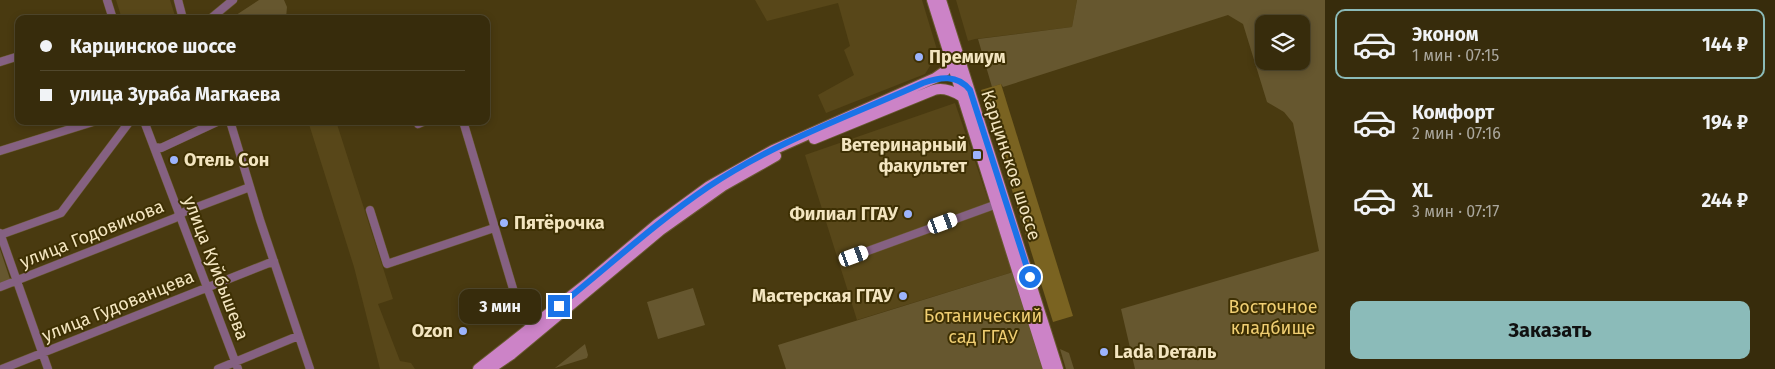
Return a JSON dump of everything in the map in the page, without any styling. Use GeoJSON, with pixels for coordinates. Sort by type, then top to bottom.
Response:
{"type":"FeatureCollection","features":[{"type":"Feature","properties":{"kind":"main road","name":"Карцинское шоссе"},"geometry":{"type":"LineString","coordinates":[[932,0],[958,81]]}},
{"type":"Feature","properties":{"kind":"main road","name":"Карцинское шоссе"},"geometry":{"type":"LineString","coordinates":[[941,0],[963,69],[967,94],[997,204],[1048,369]]}},
{"type":"Feature","properties":{"kind":"main road"},"geometry":{"type":"LineString","coordinates":[[478,369],[709,186],[766,154],[936,78],[945,71],[951,60]]}},
{"type":"Feature","properties":{"kind":"main road"},"geometry":{"type":"LineString","coordinates":[[490,369],[512,354],[659,227],[723,186],[784,152],[958,81],[963,69]]}},
{"type":"Feature","properties":{"kind":"main road"},"geometry":{"type":"LineString","coordinates":[[936,78],[941,77],[958,81],[967,94]]}},
{"type":"Feature","properties":{"kind":"main road"},"geometry":{"type":"LineString","coordinates":[[938,89],[967,94]]}},
{"type":"Feature","properties":{"kind":"main road","name":"Карцинское шоссе"},"geometry":{"type":"LineString","coordinates":[[967,94],[1058,369]]}},
{"type":"Feature","properties":{"kind":"street"},"geometry":{"type":"LineString","coordinates":[[107,0],[112,15]]}},
{"type":"Feature","properties":{"kind":"street"},"geometry":{"type":"LineString","coordinates":[[178,0],[182,15]]}},
{"type":"Feature","properties":{"kind":"street"},"geometry":{"type":"LineString","coordinates":[[215,15],[233,0]]}},
{"type":"Feature","properties":{"kind":"street"},"geometry":{"type":"LineString","coordinates":[[0,62],[15,57]]}},
{"type":"Feature","properties":{"kind":"street"},"geometry":{"type":"LineString","coordinates":[[0,151],[83,125]]}},
{"type":"Feature","properties":{"kind":"street","name":"улица Годовикова"},"geometry":{"type":"LineString","coordinates":[[0,234],[61,213],[127,125]]}},
{"type":"Feature","properties":{"kind":"street","name":"улица Куйбышева"},"geometry":{"type":"LineString","coordinates":[[146,125],[206,288],[237,365]]}},
{"type":"Feature","properties":{"kind":"street"},"geometry":{"type":"LineString","coordinates":[[154,147],[161,148],[210,125]]}},
{"type":"Feature","properties":{"kind":"street"},"geometry":{"type":"LineString","coordinates":[[231,125],[310,369]]}},
{"type":"Feature","properties":{"kind":"street"},"geometry":{"type":"LineString","coordinates":[[465,125],[514,292],[530,328]]}},
{"type":"Feature","properties":{"kind":"street","name":"улица Годовикова"},"geometry":{"type":"LineString","coordinates":[[0,287],[250,187]]}},
{"type":"Feature","properties":{"kind":"street"},"geometry":{"type":"LineString","coordinates":[[854,256],[997,204]]}},
{"type":"Feature","properties":{"kind":"street"},"geometry":{"type":"LineString","coordinates":[[370,210],[387,264],[494,228]]}},
{"type":"Feature","properties":{"kind":"street"},"geometry":{"type":"LineString","coordinates":[[0,234],[48,369]]}},
{"type":"Feature","properties":{"kind":"street","name":"улица Гудованцева"},"geometry":{"type":"LineString","coordinates":[[2,369],[274,261]]}},
{"type":"Feature","properties":{"kind":"street"},"geometry":{"type":"LineString","coordinates":[[218,369],[237,365],[298,336]]}},
{"type":"Feature","properties":{"kind":"shaded area"},"geometry":{"type":"Polygon","coordinates":[[[116,0],[170,0],[175,15],[121,15],[116,0]]]}},
{"type":"Feature","properties":{"kind":"shaded area"},"geometry":{"type":"Polygon","coordinates":[[[755,0],[922,0],[938,53],[925,74],[826,113],[818,95],[854,75],[844,50],[850,46],[838,3],[767,21],[755,0]]]}},
{"type":"Feature","properties":{"kind":"shaded area"},"geometry":{"type":"Polygon","coordinates":[[[956,0],[1077,0],[1072,27],[968,41],[956,0]]]}},
{"type":"Feature","properties":{"kind":"shaded area"},"geometry":{"type":"Polygon","coordinates":[[[1001,84],[1073,316],[1053,322],[981,90],[1001,84]]]}},
{"type":"Feature","properties":{"kind":"shaded area","name":"Филиал ГГАУ"},"geometry":{"type":"Polygon","coordinates":[[[955,103],[1013,272],[857,320],[805,155],[955,103]]]}},
{"type":"Feature","properties":{"kind":"shaded area"},"geometry":{"type":"Polygon","coordinates":[[[309,125],[337,125],[393,299],[378,304],[400,361],[411,363],[415,369],[380,369],[354,267],[309,125]]]}},
{"type":"Feature","properties":{"kind":"green space"},"geometry":{"type":"Polygon","coordinates":[[[259,0],[284,0],[287,7],[286,15],[236,15],[259,0]]]}},
{"type":"Feature","properties":{"kind":"green space","name":"Восточное кладбище"},"geometry":{"type":"Polygon","coordinates":[[[1077,0],[1325,0],[1325,369],[1135,369],[1121,309],[1319,251],[1293,123],[1284,112],[1267,102],[1257,70],[1310,70],[1310,15],[1255,15],[1255,63],[1243,24],[1228,15],[1003,87],[1001,84],[992,87],[978,39],[1072,27],[1077,0]]]}},
{"type":"Feature","properties":{"kind":"green space"},"geometry":{"type":"Polygon","coordinates":[[[0,249],[10,279],[0,283],[0,249]]]}},
{"type":"Feature","properties":{"kind":"green space","name":"Ботанический сад ГГАУ"},"geometry":{"type":"Polygon","coordinates":[[[1013,272],[1043,369],[786,369],[778,345],[1013,272]]]}},
{"type":"Feature","properties":{"kind":"green space"},"geometry":{"type":"Polygon","coordinates":[[[693,288],[705,325],[658,339],[647,302],[693,288]]]}},
{"type":"Feature","properties":{"kind":"green space"},"geometry":{"type":"Polygon","coordinates":[[[585,344],[587,358],[555,368],[585,344]]]}},
{"type":"Feature","properties":{"kind":"green space"},"geometry":{"type":"Polygon","coordinates":[[[1060,349],[1069,353],[1074,369],[1066,369],[1060,349]]]}},
{"type":"Feature","properties":{"kind":"place","name":"Премиум"},"geometry":{"type":"Point","coordinates":[919,57]}},
{"type":"Feature","properties":{"kind":"place","name":"Ветеринарный факультет"},"geometry":{"type":"Point","coordinates":[977,155]}},
{"type":"Feature","properties":{"kind":"place","name":"Отель Сон"},"geometry":{"type":"Point","coordinates":[174,160]}},
{"type":"Feature","properties":{"kind":"place","name":"Филиал ГГАУ"},"geometry":{"type":"Point","coordinates":[908,214]}},
{"type":"Feature","properties":{"kind":"place","name":"Пятёрочка"},"geometry":{"type":"Point","coordinates":[504,223]}},
{"type":"Feature","properties":{"kind":"place","name":"Мастерская ГГАУ"},"geometry":{"type":"Point","coordinates":[903,296]}},
{"type":"Feature","properties":{"kind":"place","name":"Ozon"},"geometry":{"type":"Point","coordinates":[463,331]}},
{"type":"Feature","properties":{"kind":"place","name":"Lada Dеталь"},"geometry":{"type":"Point","coordinates":[1104,352]}},
{"type":"Feature","properties":{"kind":"route"},"geometry":{"type":"LineString","coordinates":[[559,306],[656,224],[709,186],[773,150],[923,83],[941,77],[962,82],[970,90],[1030,277]]}}]}
